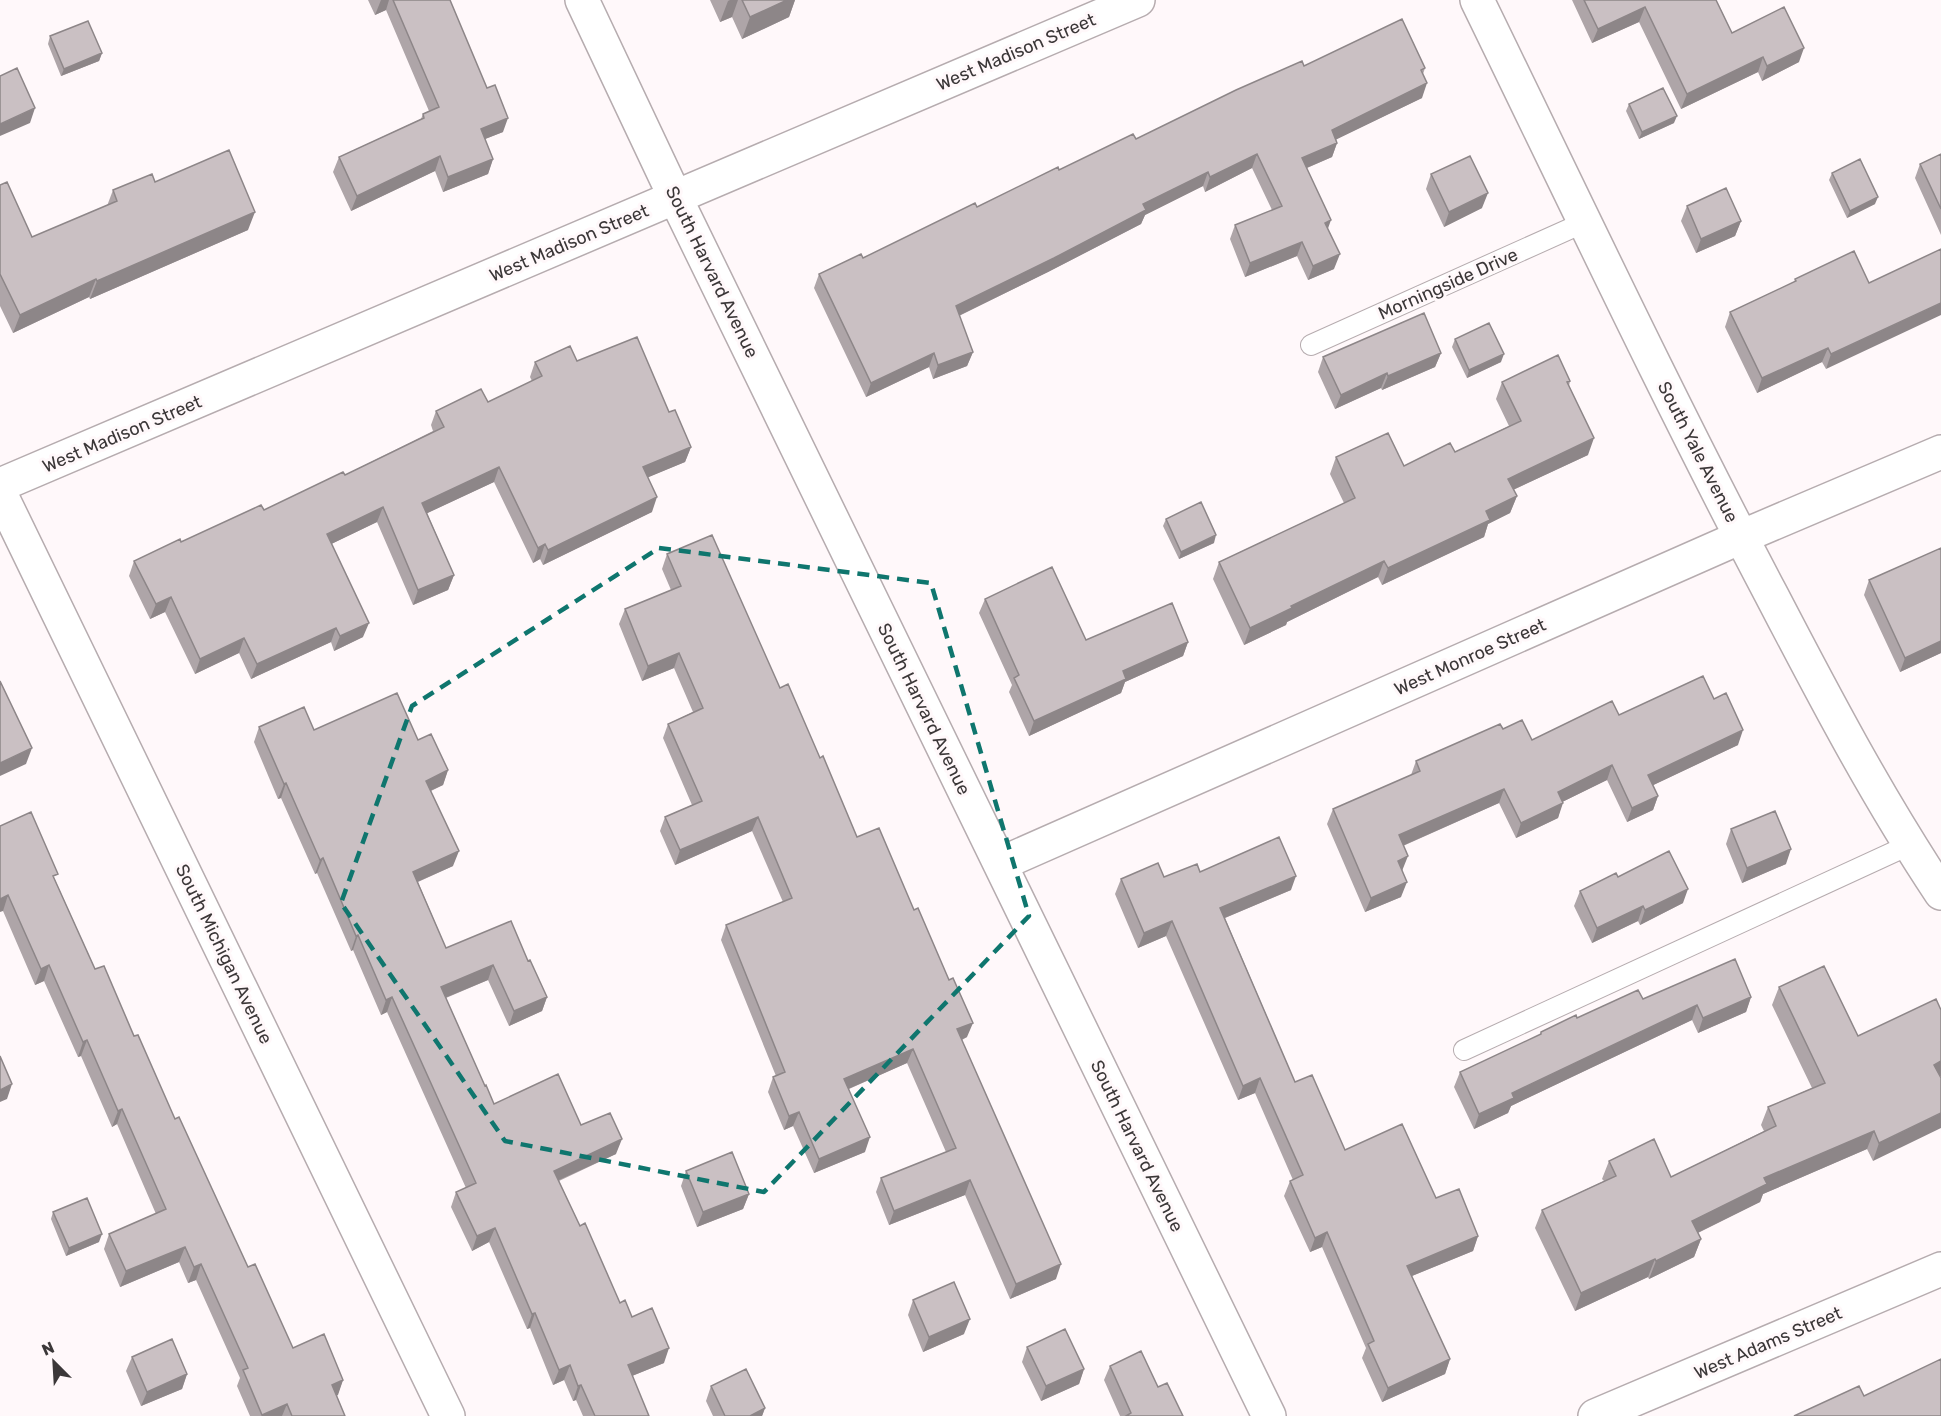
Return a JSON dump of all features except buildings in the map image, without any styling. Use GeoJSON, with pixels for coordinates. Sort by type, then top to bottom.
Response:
{"type":"FeatureCollection","features":[{"type":"Feature","properties":{"kind":"street","name":"South Harvard Avenue"},"geometry":{"type":"LineString","coordinates":[[582,0],[675,197],[1269,1416]]}},
{"type":"Feature","properties":{"kind":"street","name":"West Madison Street"},"geometry":{"type":"LineString","coordinates":[[0,486],[1138,0]]}},
{"type":"Feature","properties":{"kind":"street","name":"South Yale Avenue"},"geometry":{"type":"LineString","coordinates":[[1477,0],[1740,537],[1843,732],[1909,845],[1941,893]]}},
{"type":"Feature","properties":{"kind":"street","name":"West Monroe Street"},"geometry":{"type":"LineString","coordinates":[[1000,864],[1740,537],[1941,452]]}},
{"type":"Feature","properties":{"kind":"street","name":"South Michigan Avenue"},"geometry":{"type":"LineString","coordinates":[[0,493],[448,1416]]}},
{"type":"Feature","properties":{"kind":"street","name":"West Adams Street"},"geometry":{"type":"LineString","coordinates":[[1594,1416],[1941,1269]]}},
{"type":"Feature","properties":{"kind":"lane","name":"Morningside Drive"},"geometry":{"type":"LineString","coordinates":[[1311,345],[1585,222]]}},
{"type":"Feature","properties":{"kind":"lane"},"geometry":{"type":"LineString","coordinates":[[1464,1050],[1909,845]]}},
{"type":"Feature","properties":{"kind":"highlighted area"},"geometry":{"type":"Polygon","coordinates":[[[659,548],[931,583],[1029,916],[764,1192],[505,1141],[341,903],[412,706],[659,548]]]}}]}
